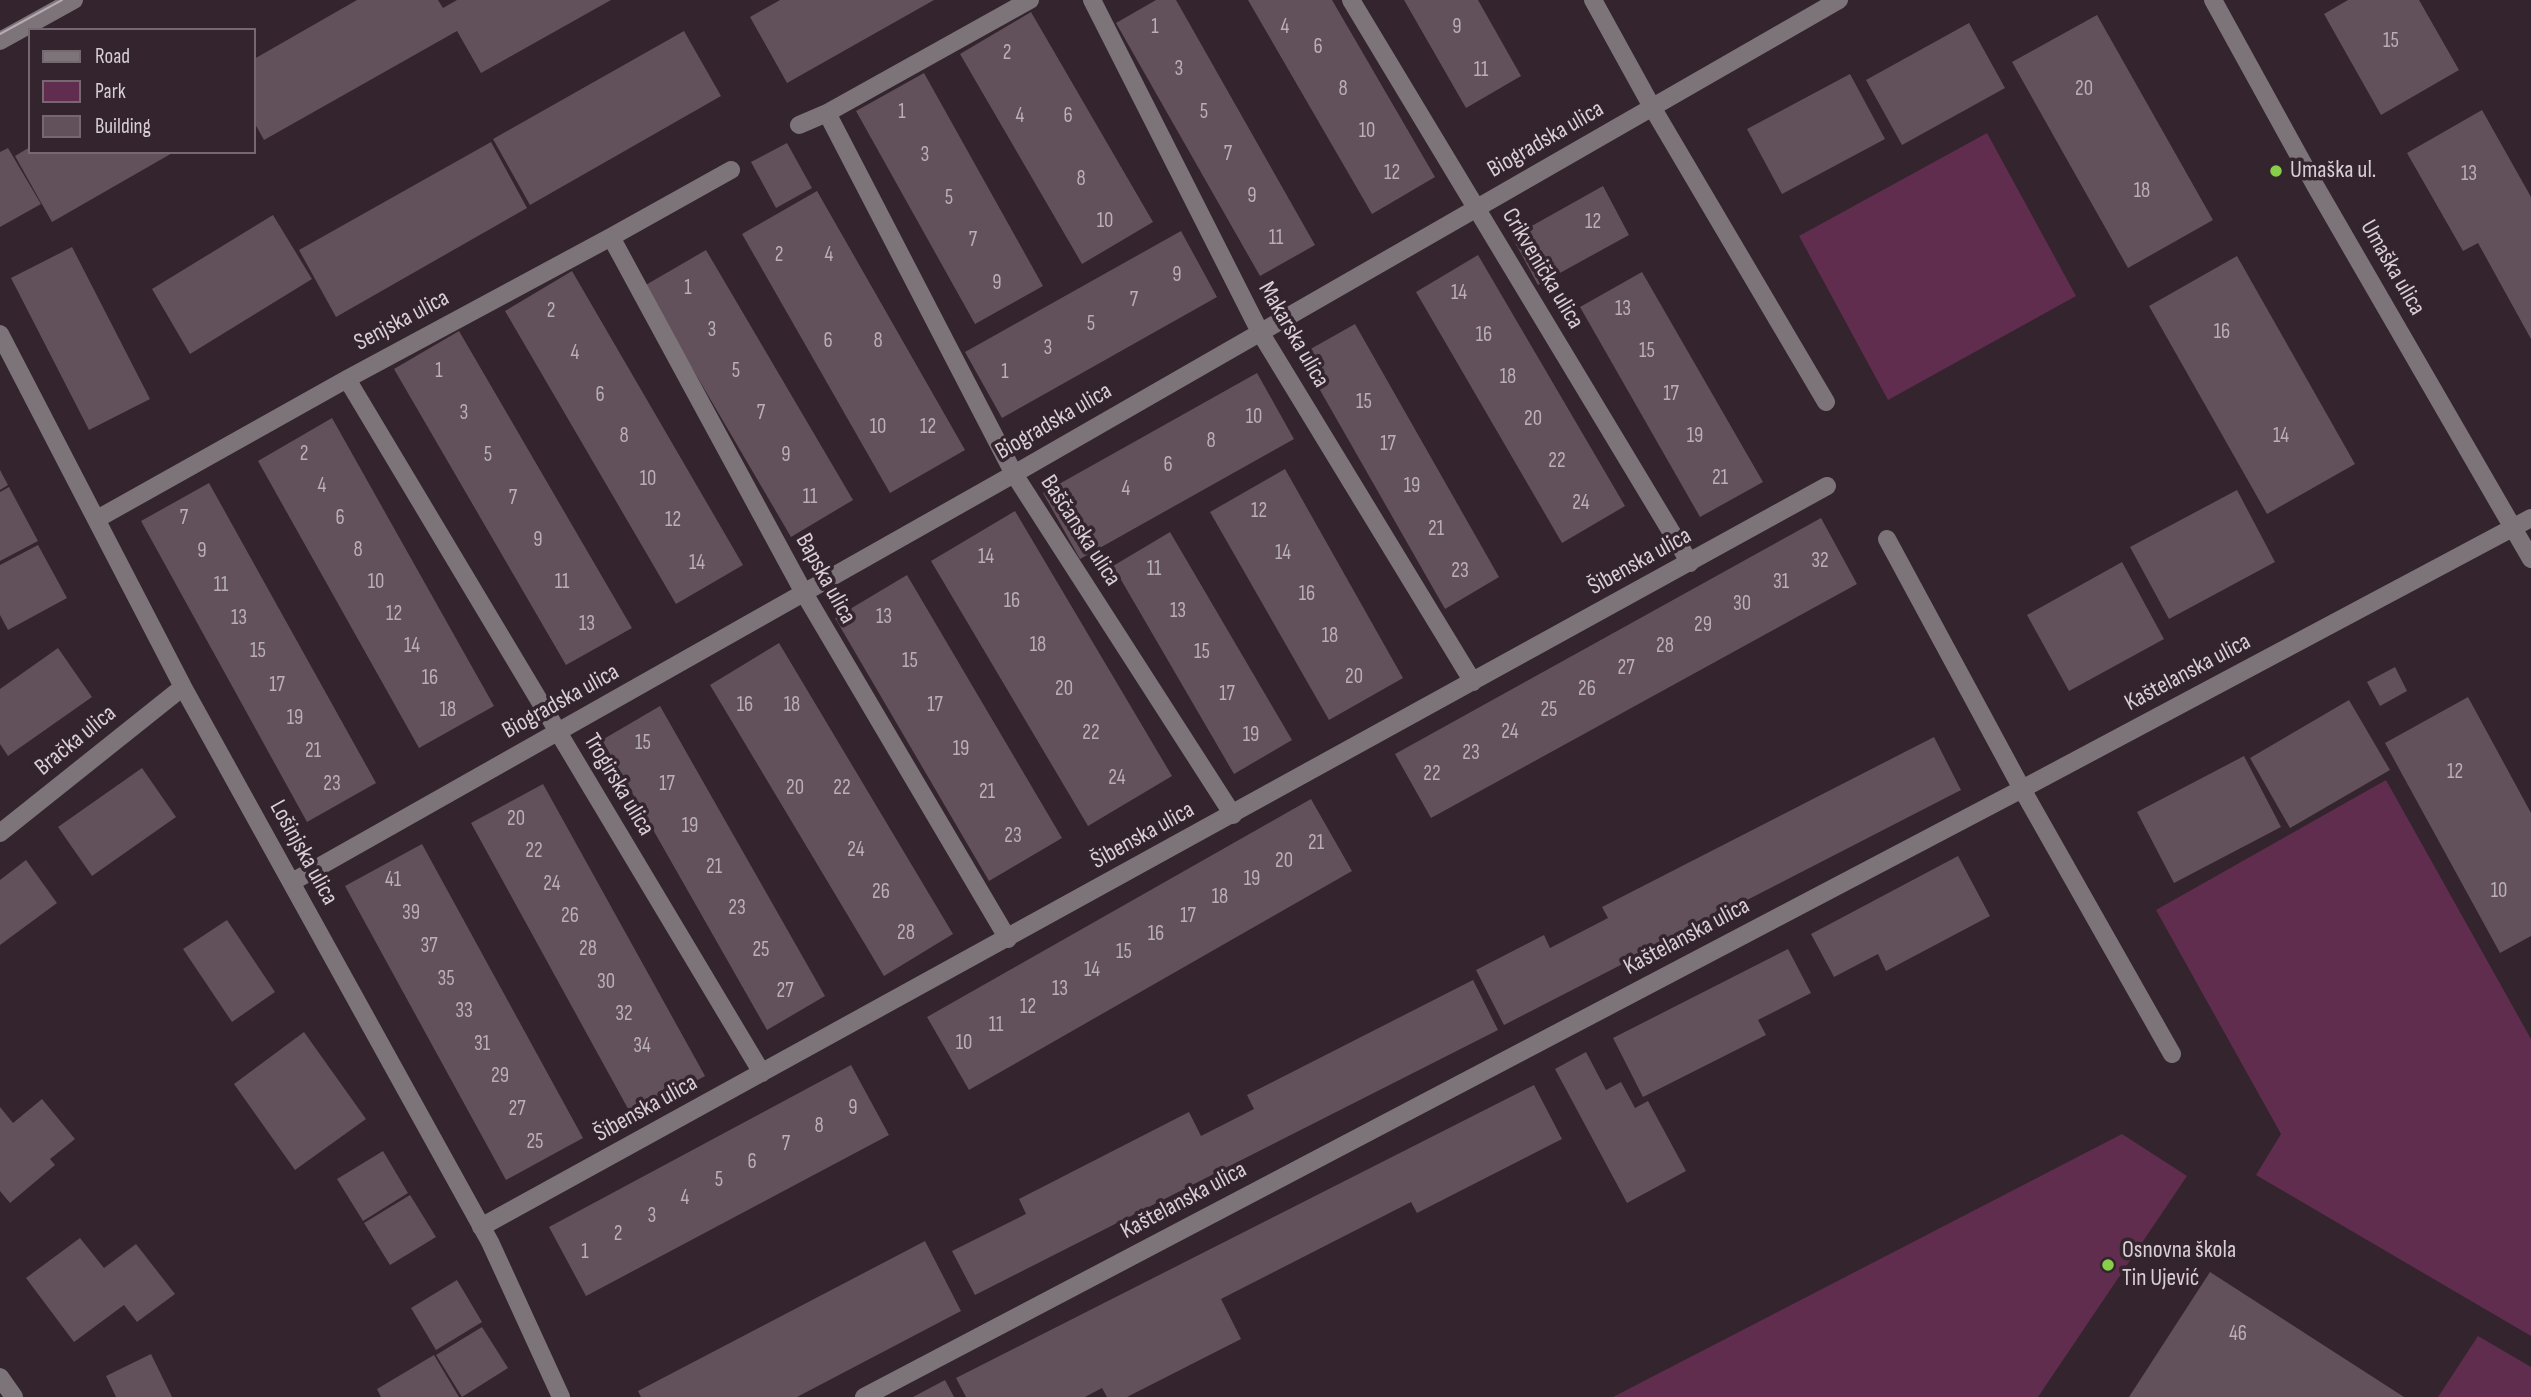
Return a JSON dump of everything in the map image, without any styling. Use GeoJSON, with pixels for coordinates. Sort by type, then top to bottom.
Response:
{"type":"FeatureCollection","features":[{"type":"Feature","properties":{"kind":"street"},"geometry":{"type":"LineString","coordinates":[[0,41],[74,0]]}},
{"type":"Feature","properties":{"kind":"street"},"geometry":{"type":"LineString","coordinates":[[799,125],[827,113],[1030,0]]}},
{"type":"Feature","properties":{"kind":"street","name":"Makarska ulica"},"geometry":{"type":"LineString","coordinates":[[1092,0],[1260,331],[1473,682]]}},
{"type":"Feature","properties":{"kind":"street","name":"Crikvenička ulica"},"geometry":{"type":"LineString","coordinates":[[1351,0],[1690,562]]}},
{"type":"Feature","properties":{"kind":"street"},"geometry":{"type":"LineString","coordinates":[[1593,0],[1652,107],[1826,402]]}},
{"type":"Feature","properties":{"kind":"street","name":"Biogradska ulica"},"geometry":{"type":"LineString","coordinates":[[292,882],[1014,474],[1839,0]]}},
{"type":"Feature","properties":{"kind":"street","name":"Umaška ulica"},"geometry":{"type":"LineString","coordinates":[[2213,0],[2316,187],[2531,559]]}},
{"type":"Feature","properties":{"kind":"street","name":"Baščanska ulica"},"geometry":{"type":"LineString","coordinates":[[827,113],[1014,474],[1233,815]]}},
{"type":"Feature","properties":{"kind":"street","name":"Senjska ulica"},"geometry":{"type":"LineString","coordinates":[[97,519],[731,170]]}},
{"type":"Feature","properties":{"kind":"street","name":"Bapska ulica"},"geometry":{"type":"LineString","coordinates":[[611,237],[804,593],[1008,939]]}},
{"type":"Feature","properties":{"kind":"street","name":"Lošinjska ulica"},"geometry":{"type":"LineString","coordinates":[[0,334],[183,687],[481,1227],[561,1397]]}},
{"type":"Feature","properties":{"kind":"street","name":"Trogirska ulica"},"geometry":{"type":"LineString","coordinates":[[347,379],[762,1073]]}},
{"type":"Feature","properties":{"kind":"street","name":"Šibenska ulica"},"geometry":{"type":"LineString","coordinates":[[481,1227],[1827,486]]}},
{"type":"Feature","properties":{"kind":"street","name":"Kaštelanska ulica"},"geometry":{"type":"LineString","coordinates":[[864,1397],[2022,789],[2531,518]]}},
{"type":"Feature","properties":{"kind":"street"},"geometry":{"type":"LineString","coordinates":[[1887,539],[2022,789],[2172,1054]]}},
{"type":"Feature","properties":{"kind":"street","name":"Bračka ulica"},"geometry":{"type":"LineString","coordinates":[[0,833],[183,687]]}},
{"type":"Feature","properties":{"kind":"street"},"geometry":{"type":"LineString","coordinates":[[0,1377],[14,1397]]}},
{"type":"Feature","properties":{"kind":"green space"},"geometry":{"type":"Polygon","coordinates":[[[1987,133],[2076,296],[1888,400],[1799,236],[1987,133]]]}},
{"type":"Feature","properties":{"kind":"green space"},"geometry":{"type":"Polygon","coordinates":[[[2386,780],[2531,1039],[2531,1336],[2256,1175],[2281,1134],[2156,910],[2386,780]]]}},
{"type":"Feature","properties":{"kind":"green space"},"geometry":{"type":"Polygon","coordinates":[[[2122,1134],[2187,1176],[2038,1397],[1613,1397],[2122,1134]]]}},
{"type":"Feature","properties":{"kind":"green space"},"geometry":{"type":"Polygon","coordinates":[[[2478,1336],[2531,1367],[2531,1397],[2438,1397],[2478,1336]]]}},
{"type":"Feature","properties":{"kind":"building"},"geometry":{"type":"Polygon","coordinates":[[[357,0],[438,0],[443,8],[457,0],[611,0],[481,73],[457,31],[264,140],[256,126],[256,58],[357,0]]]}},
{"type":"Feature","properties":{"kind":"building"},"geometry":{"type":"Polygon","coordinates":[[[780,0],[934,0],[787,83],[750,17],[780,0]]]}},
{"type":"Feature","properties":{"kind":"building"},"geometry":{"type":"Polygon","coordinates":[[[1156,0],[1176,0],[1315,245],[1260,276],[1116,23],[1156,0]]]}},
{"type":"Feature","properties":{"kind":"building"},"geometry":{"type":"Polygon","coordinates":[[[1248,0],[1332,0],[1435,177],[1372,214],[1248,0]]]}},
{"type":"Feature","properties":{"kind":"building"},"geometry":{"type":"Polygon","coordinates":[[[1404,0],[1478,0],[1521,76],[1466,108],[1404,0]]]}},
{"type":"Feature","properties":{"kind":"building"},"geometry":{"type":"Polygon","coordinates":[[[2348,0],[2419,0],[2459,70],[2381,115],[2324,14],[2348,0]]]}},
{"type":"Feature","properties":{"kind":"building"},"geometry":{"type":"Polygon","coordinates":[[[1031,12],[1153,222],[1082,264],[960,54],[1031,12]]]}},
{"type":"Feature","properties":{"kind":"building"},"geometry":{"type":"Polygon","coordinates":[[[2097,15],[2213,220],[2128,268],[2012,62],[2097,15]]]}},
{"type":"Feature","properties":{"kind":"building"},"geometry":{"type":"Polygon","coordinates":[[[1969,23],[2005,88],[1902,145],[1866,80],[1969,23]]]}},
{"type":"Feature","properties":{"kind":"building"},"geometry":{"type":"Polygon","coordinates":[[[684,31],[721,96],[530,205],[493,139],[684,31]]]}},
{"type":"Feature","properties":{"kind":"building"},"geometry":{"type":"Polygon","coordinates":[[[924,73],[1043,286],[975,324],[856,111],[924,73]]]}},
{"type":"Feature","properties":{"kind":"building"},"geometry":{"type":"Polygon","coordinates":[[[1850,74],[1885,139],[1782,194],[1747,129],[1850,74]]]}},
{"type":"Feature","properties":{"kind":"building"},"geometry":{"type":"Polygon","coordinates":[[[2482,110],[2531,197],[2531,339],[2478,243],[2463,251],[2407,153],[2482,110]]]}},
{"type":"Feature","properties":{"kind":"building"},"geometry":{"type":"Polygon","coordinates":[[[491,142],[527,208],[336,317],[299,250],[491,142]]]}},
{"type":"Feature","properties":{"kind":"building"},"geometry":{"type":"Polygon","coordinates":[[[787,143],[812,188],[776,208],[751,162],[787,143]]]}},
{"type":"Feature","properties":{"kind":"building"},"geometry":{"type":"Polygon","coordinates":[[[8,148],[41,204],[0,227],[0,152],[8,148]]]}},
{"type":"Feature","properties":{"kind":"building"},"geometry":{"type":"Polygon","coordinates":[[[28,148],[28,154],[171,154],[52,222],[15,156],[28,148]]]}},
{"type":"Feature","properties":{"kind":"building"},"geometry":{"type":"Polygon","coordinates":[[[1603,186],[1629,235],[1538,285],[1512,237],[1603,186]]]}},
{"type":"Feature","properties":{"kind":"building"},"geometry":{"type":"Polygon","coordinates":[[[817,191],[965,450],[890,493],[742,234],[817,191]]]}},
{"type":"Feature","properties":{"kind":"building"},"geometry":{"type":"Polygon","coordinates":[[[273,215],[312,279],[190,354],[152,289],[273,215]]]}},
{"type":"Feature","properties":{"kind":"building"},"geometry":{"type":"Polygon","coordinates":[[[1181,231],[1217,297],[1002,418],[965,352],[1181,231]]]}},
{"type":"Feature","properties":{"kind":"building"},"geometry":{"type":"Polygon","coordinates":[[[72,247],[150,399],[89,430],[11,278],[72,247]]]}},
{"type":"Feature","properties":{"kind":"building"},"geometry":{"type":"Polygon","coordinates":[[[706,250],[853,500],[791,537],[644,286],[706,250]]]}},
{"type":"Feature","properties":{"kind":"building"},"geometry":{"type":"Polygon","coordinates":[[[1478,255],[1625,506],[1562,543],[1416,292],[1478,255]]]}},
{"type":"Feature","properties":{"kind":"building"},"geometry":{"type":"Polygon","coordinates":[[[2237,256],[2355,464],[2267,514],[2149,306],[2237,256]]]}},
{"type":"Feature","properties":{"kind":"building"},"geometry":{"type":"Polygon","coordinates":[[[572,271],[743,565],[676,604],[505,311],[572,271]]]}},
{"type":"Feature","properties":{"kind":"building"},"geometry":{"type":"Polygon","coordinates":[[[1642,272],[1763,482],[1700,517],[1580,307],[1642,272]]]}},
{"type":"Feature","properties":{"kind":"building"},"geometry":{"type":"Polygon","coordinates":[[[1355,324],[1499,577],[1445,609],[1300,355],[1355,324]]]}},
{"type":"Feature","properties":{"kind":"building"},"geometry":{"type":"Polygon","coordinates":[[[459,331],[632,628],[566,665],[394,369],[459,331]]]}},
{"type":"Feature","properties":{"kind":"building"},"geometry":{"type":"Polygon","coordinates":[[[1257,373],[1294,439],[1080,559],[1043,493],[1257,373]]]}},
{"type":"Feature","properties":{"kind":"building"},"geometry":{"type":"Polygon","coordinates":[[[332,418],[494,706],[419,748],[258,461],[332,418]]]}},
{"type":"Feature","properties":{"kind":"building"},"geometry":{"type":"Polygon","coordinates":[[[1285,469],[1403,678],[1329,720],[1210,512],[1285,469]]]}},
{"type":"Feature","properties":{"kind":"building"},"geometry":{"type":"Polygon","coordinates":[[[0,470],[8,485],[0,490],[0,470]]]}},
{"type":"Feature","properties":{"kind":"building"},"geometry":{"type":"Polygon","coordinates":[[[209,483],[376,783],[307,822],[141,521],[209,483]]]}},
{"type":"Feature","properties":{"kind":"building"},"geometry":{"type":"Polygon","coordinates":[[[9,487],[38,541],[0,561],[0,492],[9,487]]]}},
{"type":"Feature","properties":{"kind":"building"},"geometry":{"type":"Polygon","coordinates":[[[2237,490],[2275,562],[2169,619],[2130,547],[2237,490]]]}},
{"type":"Feature","properties":{"kind":"building"},"geometry":{"type":"Polygon","coordinates":[[[1015,511],[1172,776],[1088,826],[931,561],[1015,511]]]}},
{"type":"Feature","properties":{"kind":"building"},"geometry":{"type":"Polygon","coordinates":[[[1821,518],[1857,584],[1431,818],[1395,754],[1821,518]]]}},
{"type":"Feature","properties":{"kind":"building"},"geometry":{"type":"Polygon","coordinates":[[[1170,532],[1292,740],[1234,774],[1113,566],[1170,532]]]}},
{"type":"Feature","properties":{"kind":"building"},"geometry":{"type":"Polygon","coordinates":[[[38,545],[67,598],[8,630],[0,615],[0,565],[38,545]]]}},
{"type":"Feature","properties":{"kind":"building"},"geometry":{"type":"Polygon","coordinates":[[[2122,562],[2164,639],[2069,691],[2027,615],[2122,562]]]}},
{"type":"Feature","properties":{"kind":"building"},"geometry":{"type":"Polygon","coordinates":[[[907,575],[1062,838],[989,881],[835,618],[907,575]]]}},
{"type":"Feature","properties":{"kind":"building"},"geometry":{"type":"Polygon","coordinates":[[[779,643],[953,934],[884,976],[710,685],[779,643]]]}},
{"type":"Feature","properties":{"kind":"building"},"geometry":{"type":"Polygon","coordinates":[[[58,648],[92,697],[8,756],[0,744],[0,689],[58,648]]]}},
{"type":"Feature","properties":{"kind":"building"},"geometry":{"type":"Polygon","coordinates":[[[2395,667],[2407,691],[2380,706],[2367,682],[2395,667]]]}},
{"type":"Feature","properties":{"kind":"building"},"geometry":{"type":"Polygon","coordinates":[[[2468,697],[2531,813],[2531,936],[2500,953],[2385,743],[2468,697]]]}},
{"type":"Feature","properties":{"kind":"building"},"geometry":{"type":"Polygon","coordinates":[[[2349,700],[2390,770],[2290,828],[2250,758],[2349,700]]]}},
{"type":"Feature","properties":{"kind":"building"},"geometry":{"type":"Polygon","coordinates":[[[660,706],[825,996],[767,1030],[602,740],[660,706]]]}},
{"type":"Feature","properties":{"kind":"building"},"geometry":{"type":"Polygon","coordinates":[[[1934,737],[1961,790],[1504,1025],[1476,970],[1544,935],[1550,948],[1608,918],[1602,907],[1934,737]]]}},
{"type":"Feature","properties":{"kind":"building"},"geometry":{"type":"Polygon","coordinates":[[[2244,756],[2281,827],[2174,883],[2137,812],[2244,756]]]}},
{"type":"Feature","properties":{"kind":"building"},"geometry":{"type":"Polygon","coordinates":[[[142,768],[176,817],[92,876],[58,827],[142,768]]]}},
{"type":"Feature","properties":{"kind":"building"},"geometry":{"type":"Polygon","coordinates":[[[543,784],[705,1076],[632,1116],[471,823],[543,784]]]}},
{"type":"Feature","properties":{"kind":"building"},"geometry":{"type":"Polygon","coordinates":[[[1311,799],[1352,871],[969,1090],[927,1017],[1311,799]]]}},
{"type":"Feature","properties":{"kind":"building"},"geometry":{"type":"Polygon","coordinates":[[[422,844],[583,1138],[506,1180],[345,886],[422,844]]]}},
{"type":"Feature","properties":{"kind":"building"},"geometry":{"type":"Polygon","coordinates":[[[1958,856],[1990,916],[1886,971],[1878,954],[1834,977],[1811,934],[1958,856]]]}},
{"type":"Feature","properties":{"kind":"building"},"geometry":{"type":"Polygon","coordinates":[[[26,860],[57,903],[0,945],[0,880],[26,860]]]}},
{"type":"Feature","properties":{"kind":"building"},"geometry":{"type":"Polygon","coordinates":[[[227,920],[275,992],[232,1022],[183,949],[227,920]]]}},
{"type":"Feature","properties":{"kind":"building"},"geometry":{"type":"Polygon","coordinates":[[[1788,949],[1811,993],[1758,1020],[1766,1035],[1643,1097],[1613,1038],[1788,949]]]}},
{"type":"Feature","properties":{"kind":"building"},"geometry":{"type":"Polygon","coordinates":[[[1473,980],[1498,1030],[975,1295],[952,1251],[1026,1214],[1019,1199],[1189,1112],[1201,1136],[1254,1109],[1247,1095],[1473,980]]]}},
{"type":"Feature","properties":{"kind":"building"},"geometry":{"type":"Polygon","coordinates":[[[304,1032],[366,1119],[295,1170],[234,1084],[304,1032]]]}},
{"type":"Feature","properties":{"kind":"building"},"geometry":{"type":"Polygon","coordinates":[[[1586,1052],[1606,1090],[1621,1082],[1635,1108],[1648,1101],[1686,1171],[1627,1203],[1555,1069],[1586,1052]]]}},
{"type":"Feature","properties":{"kind":"building"},"geometry":{"type":"Polygon","coordinates":[[[851,1065],[889,1135],[586,1296],[549,1227],[851,1065]]]}},
{"type":"Feature","properties":{"kind":"building"},"geometry":{"type":"Polygon","coordinates":[[[1534,1085],[1562,1139],[1417,1213],[1411,1202],[1221,1299],[1241,1339],[1127,1397],[1107,1397],[1102,1388],[1085,1397],[966,1397],[956,1378],[1534,1085]]]}},
{"type":"Feature","properties":{"kind":"building"},"geometry":{"type":"Polygon","coordinates":[[[42,1099],[75,1139],[50,1159],[55,1165],[10,1203],[0,1191],[0,1107],[13,1123],[42,1099]]]}},
{"type":"Feature","properties":{"kind":"building"},"geometry":{"type":"Polygon","coordinates":[[[383,1151],[408,1193],[363,1221],[337,1179],[383,1151]]]}},
{"type":"Feature","properties":{"kind":"building"},"geometry":{"type":"Polygon","coordinates":[[[410,1195],[436,1237],[390,1265],[364,1223],[410,1195]]]}},
{"type":"Feature","properties":{"kind":"building"},"geometry":{"type":"Polygon","coordinates":[[[80,1238],[104,1268],[136,1244],[175,1294],[137,1322],[124,1305],[74,1342],[26,1278],[80,1238]]]}},
{"type":"Feature","properties":{"kind":"building"},"geometry":{"type":"Polygon","coordinates":[[[925,1241],[961,1311],[797,1397],[641,1397],[638,1391],[925,1241]]]}},
{"type":"Feature","properties":{"kind":"building"},"geometry":{"type":"Polygon","coordinates":[[[2210,1272],[2404,1397],[2129,1397],[2210,1272]]]}},
{"type":"Feature","properties":{"kind":"building"},"geometry":{"type":"Polygon","coordinates":[[[457,1280],[482,1322],[436,1350],[411,1308],[457,1280]]]}},
{"type":"Feature","properties":{"kind":"building"},"geometry":{"type":"Polygon","coordinates":[[[482,1327],[508,1368],[462,1397],[436,1355],[482,1327]]]}},
{"type":"Feature","properties":{"kind":"building"},"geometry":{"type":"Polygon","coordinates":[[[151,1354],[172,1397],[116,1397],[106,1376],[151,1354]]]}},
{"type":"Feature","properties":{"kind":"building"},"geometry":{"type":"Polygon","coordinates":[[[434,1355],[459,1397],[381,1397],[377,1389],[434,1355]]]}},
{"type":"Feature","properties":{"kind":"building"},"geometry":{"type":"Polygon","coordinates":[[[945,1380],[954,1397],[913,1397],[945,1380]]]}},
{"type":"Feature","properties":{"kind":"tram line"},"geometry":{"type":"LineString","coordinates":[[0,34],[62,0]]}},
{"type":"Feature","properties":{"kind":"place","name":"Umaška ul."},"geometry":{"type":"Point","coordinates":[2276,171]}},
{"type":"Feature","properties":{"kind":"place","name":"Osnovna škola Tin Ujević"},"geometry":{"type":"Point","coordinates":[2108,1265]}}]}
